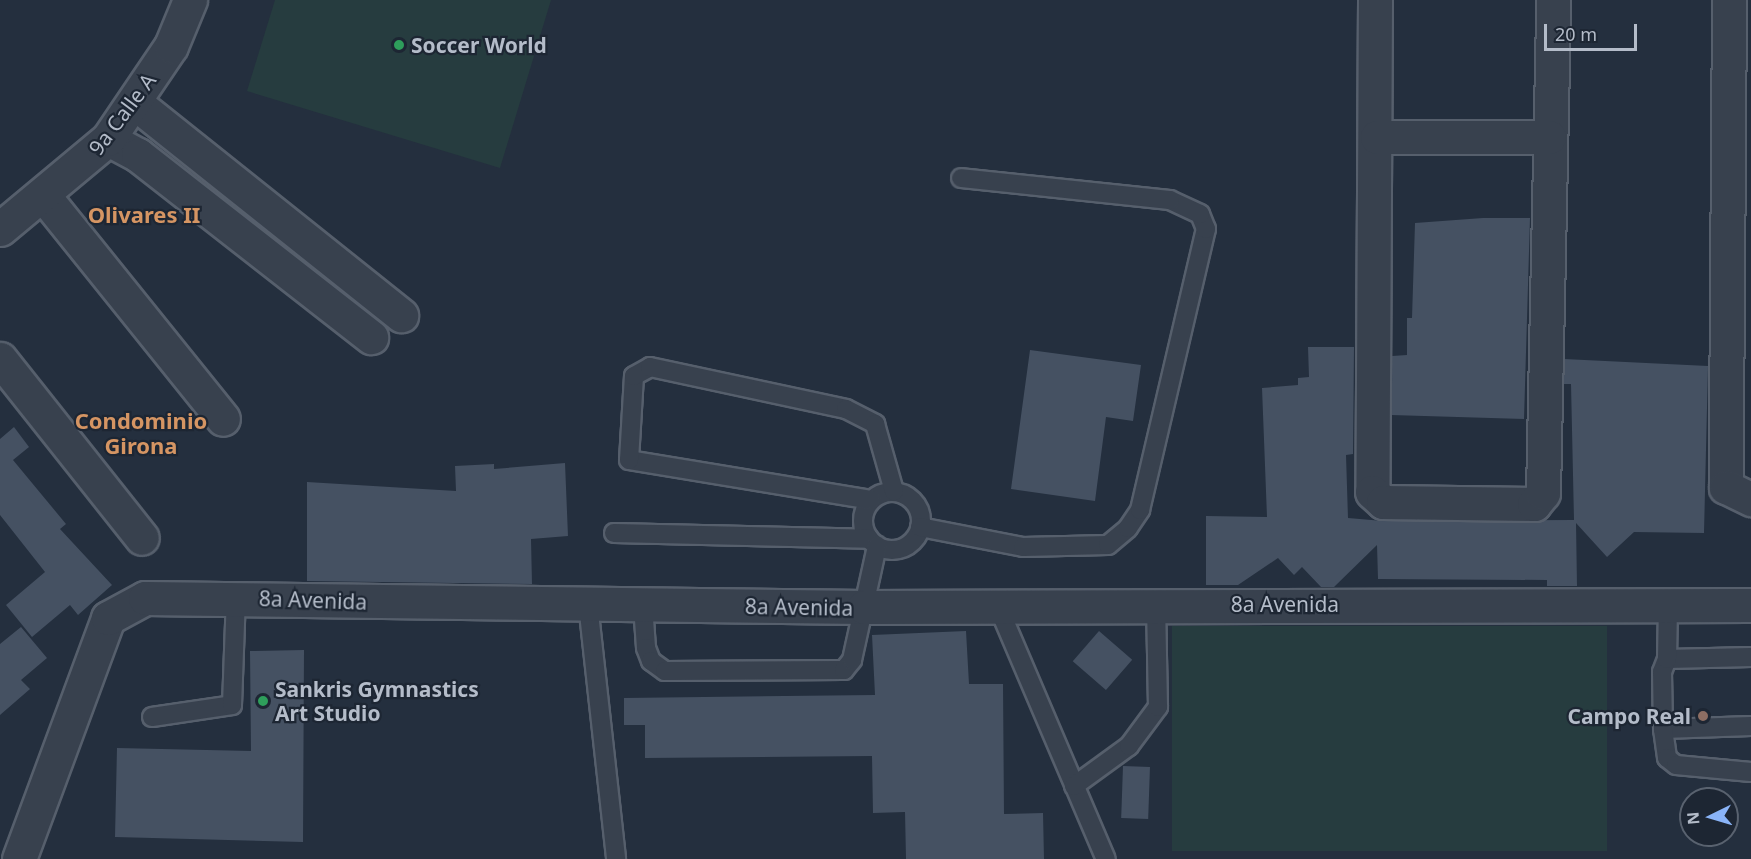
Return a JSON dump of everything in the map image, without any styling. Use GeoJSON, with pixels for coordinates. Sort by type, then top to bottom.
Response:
{"type":"FeatureCollection","features":[{"type":"Feature","properties":{"kind":"street","name":"9a Calle A"},"geometry":{"type":"LineString","coordinates":[[0,229],[108,139],[171,46],[190,0]]}},
{"type":"Feature","properties":{"kind":"street"},"geometry":{"type":"LineString","coordinates":[[1375,0],[1377,137],[1375,500],[1534,504],[1543,493],[1553,0]]}},
{"type":"Feature","properties":{"kind":"street"},"geometry":{"type":"LineString","coordinates":[[1729,0],[1741,153],[1726,487],[1751,499]]}},
{"type":"Feature","properties":{"kind":"street"},"geometry":{"type":"LineString","coordinates":[[134,102],[401,315]]}},
{"type":"Feature","properties":{"kind":"street"},"geometry":{"type":"LineString","coordinates":[[1377,137],[1549,137]]}},
{"type":"Feature","properties":{"kind":"street"},"geometry":{"type":"LineString","coordinates":[[108,139],[138,155],[372,337]]}},
{"type":"Feature","properties":{"kind":"street"},"geometry":{"type":"LineString","coordinates":[[43,195],[223,419]]}},
{"type":"Feature","properties":{"kind":"street"},"geometry":{"type":"LineString","coordinates":[[0,359],[142,538]]}},
{"type":"Feature","properties":{"kind":"street","name":"8a Avenida"},"geometry":{"type":"LineString","coordinates":[[19,859],[108,618],[145,598],[864,607],[997,604],[1751,605]]}},
{"type":"Feature","properties":{"kind":"lane"},"geometry":{"type":"LineString","coordinates":[[921,527],[1023,547],[1108,545],[1128,528],[1140,510],[1206,229],[1200,214],[1170,200],[961,178]]}},
{"type":"Feature","properties":{"kind":"lane"},"geometry":{"type":"LineString","coordinates":[[614,533],[873,543],[904,548],[921,527],[918,508],[894,491],[875,424],[846,409],[650,367],[634,376],[628,460],[872,500],[894,491]]}},
{"type":"Feature","properties":{"kind":"lane"},"geometry":{"type":"LineString","coordinates":[[643,605],[646,648],[651,661],[665,671],[820,674],[844,670],[852,660],[864,607],[873,543],[863,523],[872,500]]}},
{"type":"Feature","properties":{"kind":"lane"},"geometry":{"type":"LineString","coordinates":[[152,717],[232,705],[236,598]]}},
{"type":"Feature","properties":{"kind":"lane"},"geometry":{"type":"LineString","coordinates":[[588,604],[616,859]]}},
{"type":"Feature","properties":{"kind":"lane"},"geometry":{"type":"LineString","coordinates":[[997,604],[1106,859]]}},
{"type":"Feature","properties":{"kind":"lane"},"geometry":{"type":"LineString","coordinates":[[1074,786],[1129,746],[1158,707],[1156,604]]}},
{"type":"Feature","properties":{"kind":"lane"},"geometry":{"type":"LineString","coordinates":[[1668,605],[1667,659],[1662,672],[1663,729],[1667,758],[1676,765],[1751,772]]}},
{"type":"Feature","properties":{"kind":"lane"},"geometry":{"type":"LineString","coordinates":[[1667,659],[1751,657]]}},
{"type":"Feature","properties":{"kind":"lane"},"geometry":{"type":"LineString","coordinates":[[1663,729],[1751,726]]}},
{"type":"Feature","properties":{"kind":"green space","name":"Soccer World"},"geometry":{"type":"Polygon","coordinates":[[[275,0],[551,0],[500,168],[247,91],[275,0]]]}},
{"type":"Feature","properties":{"kind":"green space"},"geometry":{"type":"Polygon","coordinates":[[[1172,626],[1607,626],[1607,851],[1172,851],[1172,626]]]}},
{"type":"Feature","properties":{"kind":"building"},"geometry":{"type":"Polygon","coordinates":[[[1483,218],[1530,218],[1524,419],[1391,415],[1392,356],[1407,355],[1407,318],[1412,318],[1415,223],[1483,218]]]}},
{"type":"Feature","properties":{"kind":"building"},"geometry":{"type":"Polygon","coordinates":[[[1308,347],[1354,347],[1353,454],[1346,455],[1348,518],[1383,521],[1574,520],[1571,384],[1564,384],[1564,359],[1708,366],[1704,533],[1634,532],[1607,557],[1576,523],[1577,586],[1547,586],[1547,580],[1378,579],[1377,545],[1334,587],[1321,587],[1302,567],[1294,575],[1278,558],[1238,585],[1206,585],[1206,516],[1267,517],[1262,388],[1298,385],[1298,378],[1309,377],[1308,347]]]}},
{"type":"Feature","properties":{"kind":"building"},"geometry":{"type":"Polygon","coordinates":[[[1030,350],[1141,365],[1133,421],[1106,417],[1095,501],[1011,489],[1030,350]]]}},
{"type":"Feature","properties":{"kind":"building"},"geometry":{"type":"Polygon","coordinates":[[[14,427],[29,447],[13,460],[66,524],[60,529],[112,585],[78,615],[70,605],[32,637],[6,605],[45,572],[0,515],[0,439],[14,427]]]}},
{"type":"Feature","properties":{"kind":"building"},"geometry":{"type":"Polygon","coordinates":[[[565,463],[568,536],[531,539],[532,584],[307,581],[307,482],[456,491],[455,466],[494,464],[494,469],[565,463]]]}},
{"type":"Feature","properties":{"kind":"building"},"geometry":{"type":"Polygon","coordinates":[[[21,627],[47,658],[21,680],[30,689],[0,715],[0,644],[21,627]]]}},
{"type":"Feature","properties":{"kind":"building"},"geometry":{"type":"Polygon","coordinates":[[[966,631],[969,684],[1003,684],[1004,814],[1043,813],[1044,859],[906,859],[905,812],[873,813],[872,756],[645,758],[645,725],[624,725],[624,698],[875,695],[872,635],[966,631]]]}},
{"type":"Feature","properties":{"kind":"building"},"geometry":{"type":"Polygon","coordinates":[[[1099,631],[1132,660],[1106,690],[1073,661],[1099,631]]]}},
{"type":"Feature","properties":{"kind":"building"},"geometry":{"type":"Polygon","coordinates":[[[304,650],[303,842],[115,837],[117,748],[251,751],[250,651],[304,650]]]}},
{"type":"Feature","properties":{"kind":"building"},"geometry":{"type":"Polygon","coordinates":[[[1123,766],[1150,767],[1148,819],[1121,818],[1123,766]]]}},
{"type":"Feature","properties":{"kind":"place","name":"Soccer World"},"geometry":{"type":"Point","coordinates":[399,45]}},
{"type":"Feature","properties":{"kind":"place","name":"Sankris Gymnastics Art Studio"},"geometry":{"type":"Point","coordinates":[263,701]}},
{"type":"Feature","properties":{"kind":"place","name":"Campo Real"},"geometry":{"type":"Point","coordinates":[1703,716]}},
{"type":"Feature","properties":{"kind":"district","name":"Olivares II"},"geometry":{"type":"Point","coordinates":[144,215]}},
{"type":"Feature","properties":{"kind":"district","name":"Condominio Girona"},"geometry":{"type":"Point","coordinates":[141,432]}}]}
